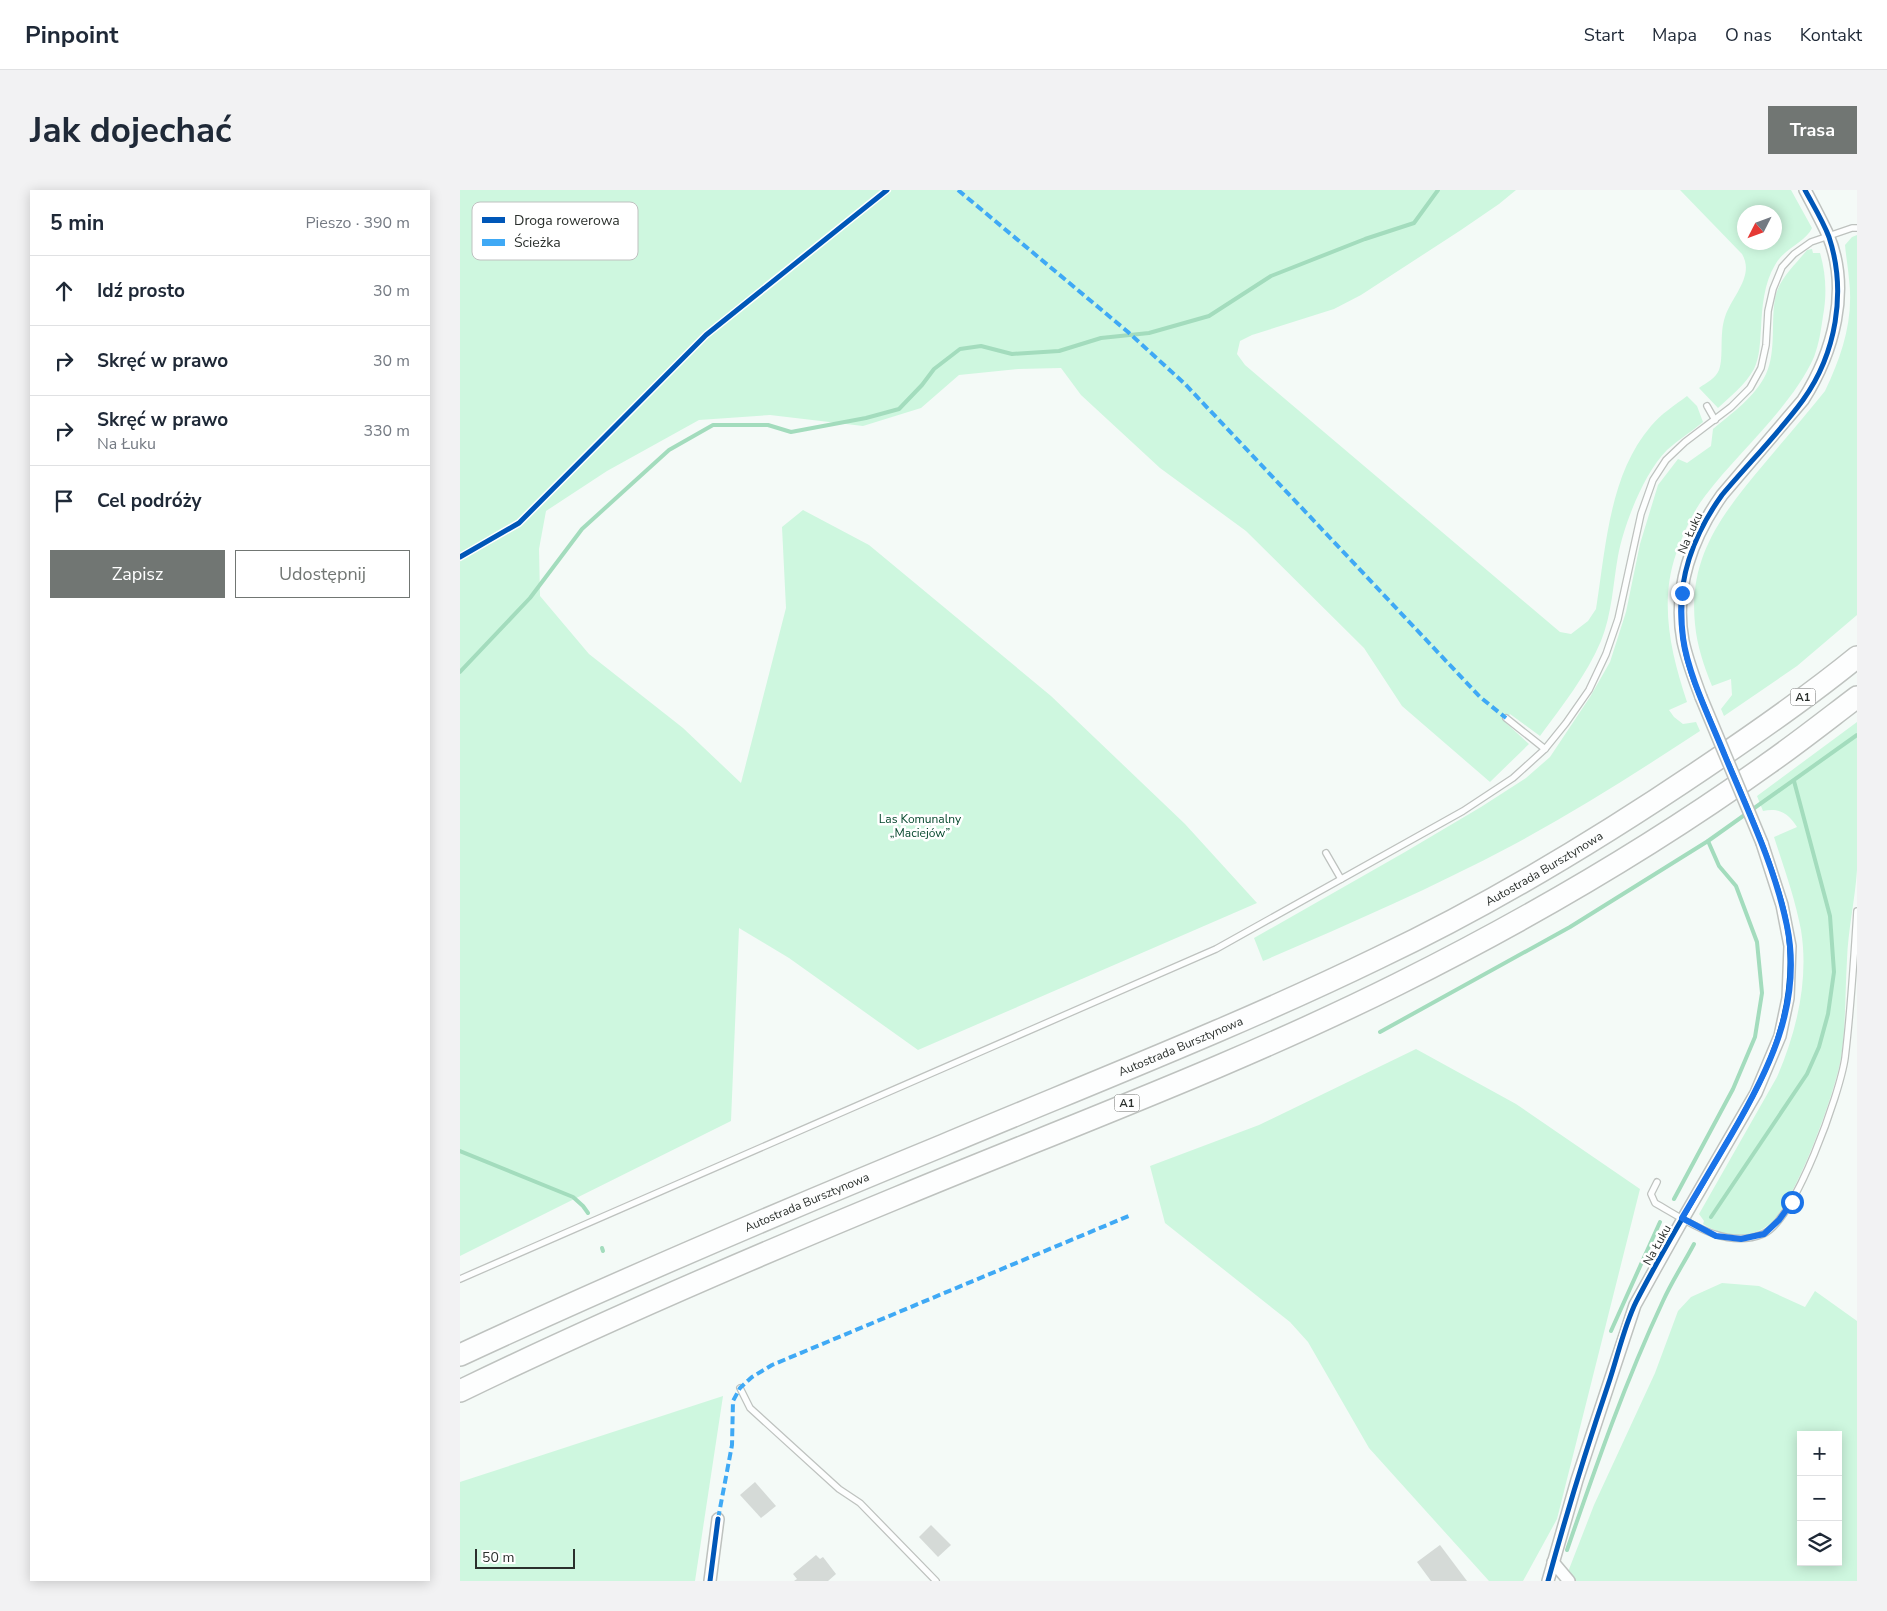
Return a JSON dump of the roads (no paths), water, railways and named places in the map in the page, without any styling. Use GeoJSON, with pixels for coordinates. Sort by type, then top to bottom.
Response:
{"type":"FeatureCollection","features":[{"type":"Feature","properties":{"kind":"highway","name":"Autostrada Bursztynowa"},"geometry":{"type":"LineString","coordinates":[[460,1355],[688,1252],[1200,1038],[1380,958],[1542,871],[1635,814],[1749,737],[1857,657]]}},
{"type":"Feature","properties":{"kind":"highway","name":"A1"},"geometry":{"type":"LineString","coordinates":[[460,1391],[606,1322],[739,1264],[1212,1068],[1395,985],[1474,945],[1559,898],[1656,840],[1768,764],[1857,697]]}},
{"type":"Feature","properties":{"kind":"street","name":"Na Łuku"},"geometry":{"type":"LineString","coordinates":[[1548,1581],[1585,1454],[1635,1305],[1682,1218],[1756,1093],[1775,1051],[1786,1011],[1790,971],[1788,928],[1775,879],[1762,844],[1700,697],[1683,639],[1681,610],[1686,570],[1699,532],[1710,512],[1803,400],[1822,368],[1833,335],[1838,298],[1834,256],[1828,236],[1805,190]]}},
{"type":"Feature","properties":{"kind":"street"},"geometry":{"type":"LineString","coordinates":[[710,1581],[718,1519]]}},
{"type":"Feature","properties":{"kind":"street"},"geometry":{"type":"LineString","coordinates":[[1553,1562],[1569,1581]]}},
{"type":"Feature","properties":{"kind":"lane"},"geometry":{"type":"LineString","coordinates":[[460,1279],[1216,949],[1462,811],[1513,778],[1545,749],[1566,723],[1588,690],[1606,654],[1618,619],[1641,514],[1653,480],[1666,460],[1732,407],[1750,388],[1761,368],[1766,345],[1771,296],[1782,267],[1794,254],[1811,242],[1857,228]]}},
{"type":"Feature","properties":{"kind":"lane"},"geometry":{"type":"LineString","coordinates":[[1707,406],[1715,420]]}},
{"type":"Feature","properties":{"kind":"lane"},"geometry":{"type":"LineString","coordinates":[[1506,718],[1545,749]]}},
{"type":"Feature","properties":{"kind":"lane"},"geometry":{"type":"LineString","coordinates":[[1326,853],[1341,879]]}},
{"type":"Feature","properties":{"kind":"lane"},"geometry":{"type":"LineString","coordinates":[[1657,1182],[1651,1194],[1655,1202],[1716,1236],[1741,1239],[1764,1234],[1779,1220],[1792,1202],[1807,1170],[1831,1106],[1844,1060],[1855,967],[1857,911]]}},
{"type":"Feature","properties":{"kind":"lane"},"geometry":{"type":"LineString","coordinates":[[740,1388],[750,1408],[839,1489],[860,1503],[936,1581]]}},
{"type":"Feature","properties":{"kind":"waterway"},"geometry":{"type":"LineString","coordinates":[[460,672],[530,598],[582,529],[669,450],[713,425],[768,425],[791,432],[866,418],[899,409],[922,385],[934,369],[960,349],[981,346],[1012,354],[1059,351],[1101,338],[1149,333],[1209,316],[1271,276],[1365,239],[1414,223],[1438,190]]}},
{"type":"Feature","properties":{"kind":"waterway"},"geometry":{"type":"LineString","coordinates":[[1380,1032],[1570,927],[1708,841],[1857,735]]}},
{"type":"Feature","properties":{"kind":"waterway"},"geometry":{"type":"LineString","coordinates":[[1711,1217],[1807,1074],[1819,1047],[1828,1014],[1834,972],[1830,916],[1794,781]]}},
{"type":"Feature","properties":{"kind":"waterway"},"geometry":{"type":"LineString","coordinates":[[1674,1199],[1733,1089],[1755,1037],[1762,993],[1757,942],[1736,886],[1719,866],[1708,841]]}},
{"type":"Feature","properties":{"kind":"waterway"},"geometry":{"type":"LineString","coordinates":[[460,1151],[573,1197],[588,1213]]}},
{"type":"Feature","properties":{"kind":"waterway"},"geometry":{"type":"LineString","coordinates":[[1611,1331],[1660,1222]]}},
{"type":"Feature","properties":{"kind":"waterway"},"geometry":{"type":"LineString","coordinates":[[1567,1550],[1636,1362],[1667,1294],[1694,1244]]}},
{"type":"Feature","properties":{"kind":"park label","name":"Las Komunalny „Maciejów”"},"geometry":{"type":"Point","coordinates":[920,826]}}]}
